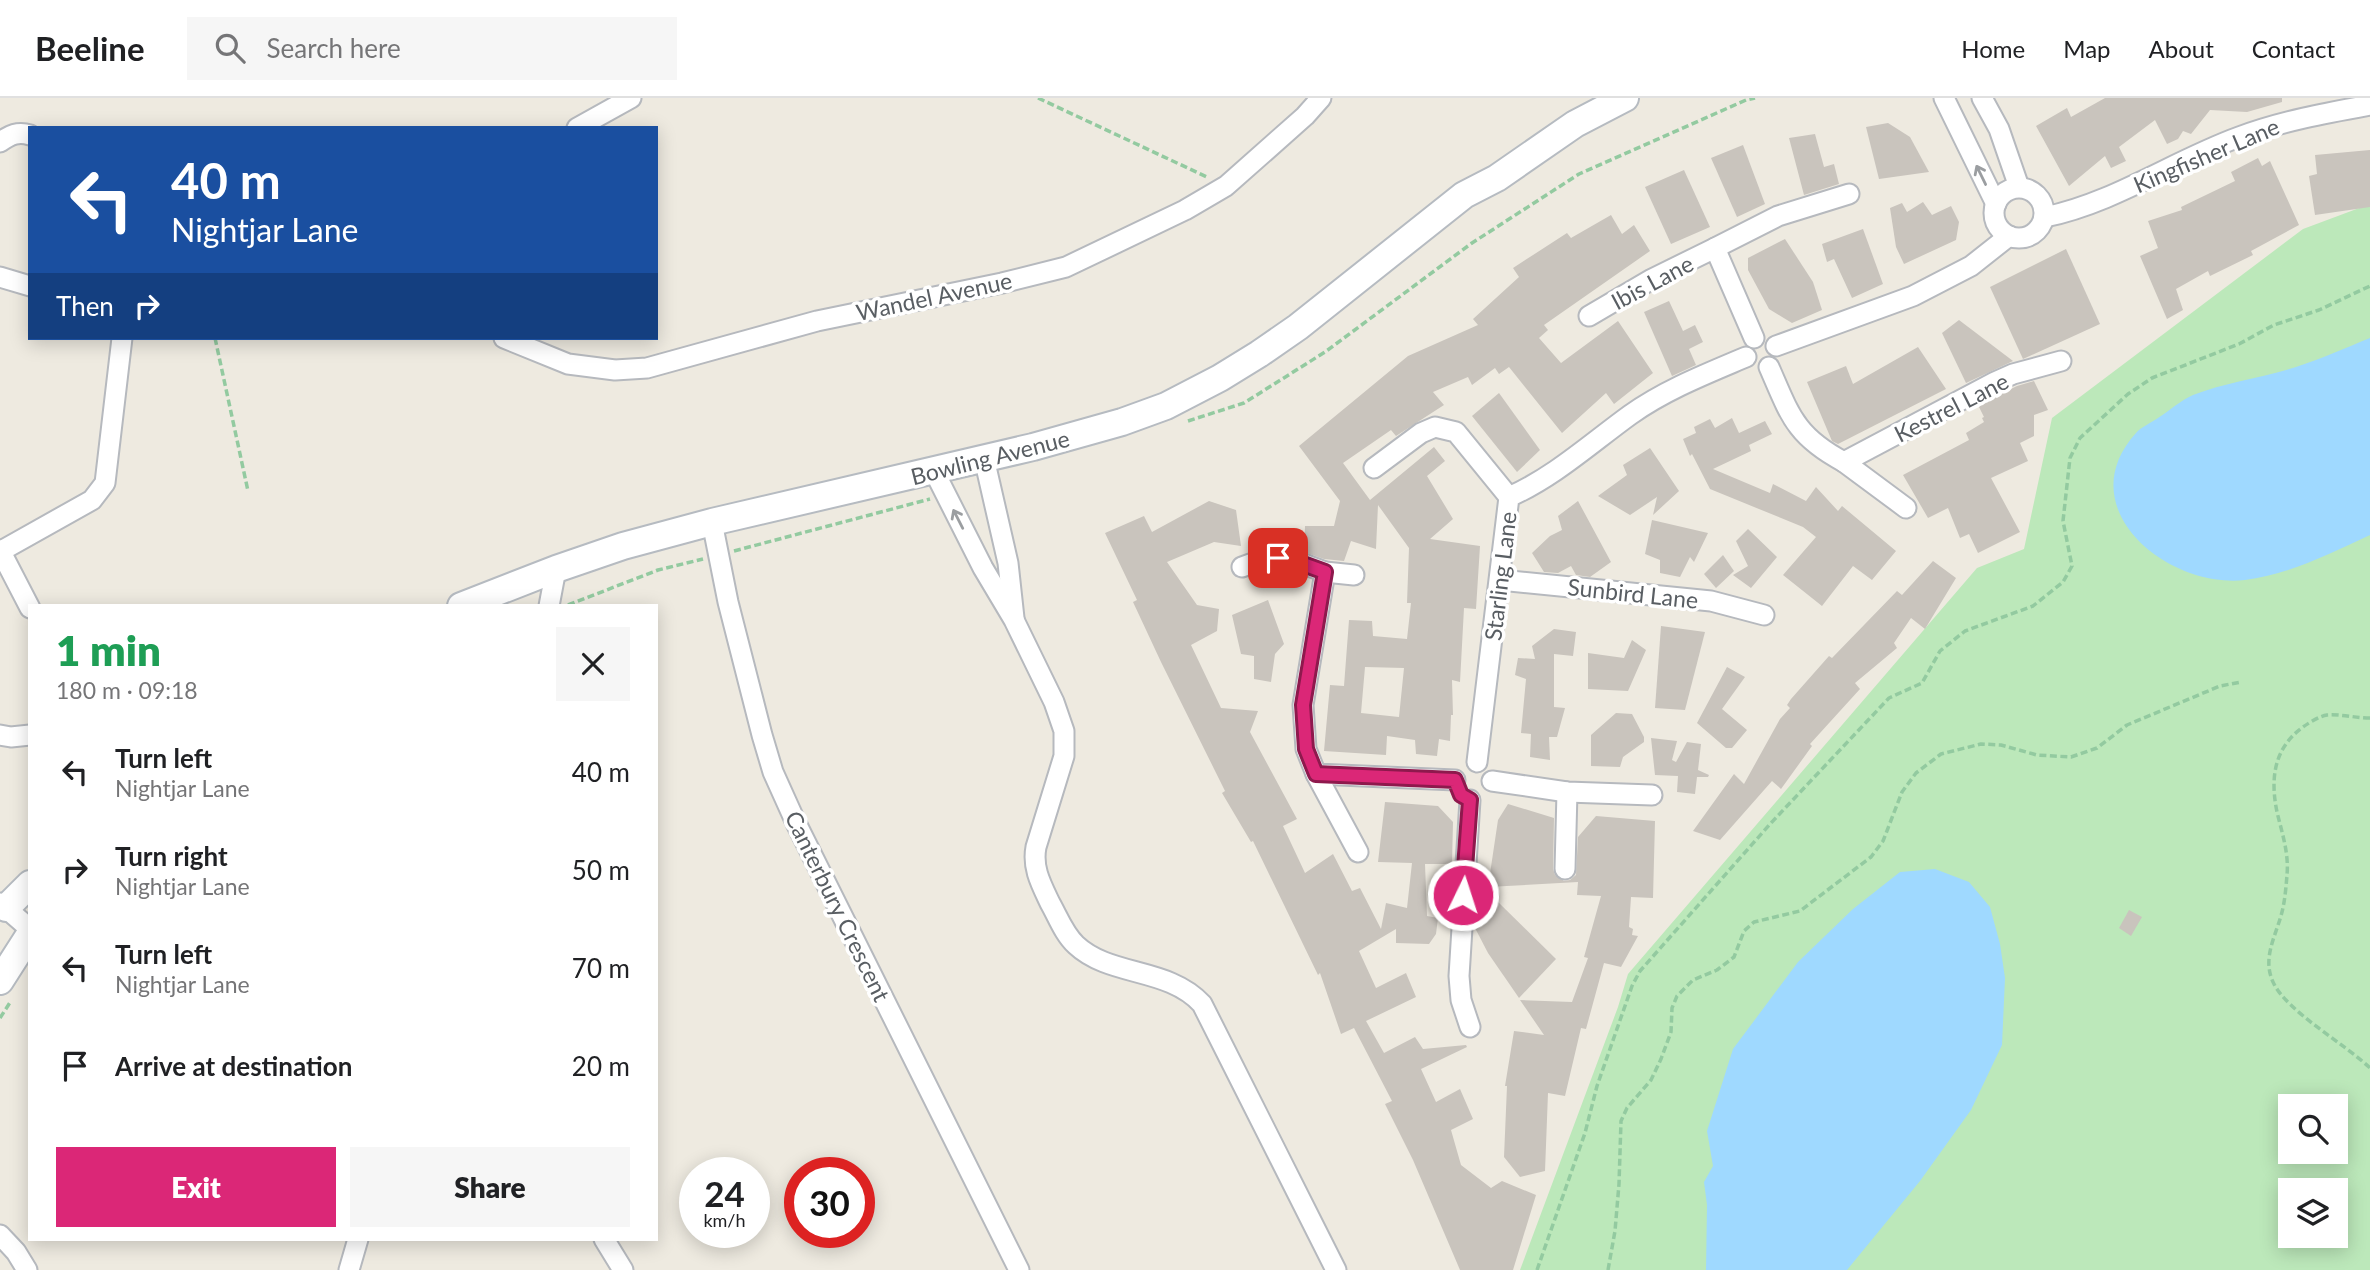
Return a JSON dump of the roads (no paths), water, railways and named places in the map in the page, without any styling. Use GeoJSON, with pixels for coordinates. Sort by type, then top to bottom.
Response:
{"type":"FeatureCollection","features":[{"type":"Feature","properties":{"kind":"main road","name":"Bowling Avenue"},"geometry":{"type":"LineString","coordinates":[[1464,195],[1482,172],[1589,98]]}},
{"type":"Feature","properties":{"kind":"main road","name":"Bowling Avenue"},"geometry":{"type":"LineString","coordinates":[[466,604],[622,546],[712,522],[1033,447],[1122,422],[1166,406],[1220,378],[1298,327],[1464,195],[1497,178],[1575,124],[1625,98]]}},
{"type":"Feature","properties":{"kind":"main road"},"geometry":{"type":"LineString","coordinates":[[3,906],[28,886]]}},
{"type":"Feature","properties":{"kind":"main road"},"geometry":{"type":"LineString","coordinates":[[0,981],[28,935]]}},
{"type":"Feature","properties":{"kind":"street"},"geometry":{"type":"LineString","coordinates":[[581,126],[632,98]]}},
{"type":"Feature","properties":{"kind":"street","name":"Wandel Avenue"},"geometry":{"type":"LineString","coordinates":[[509,340],[568,364],[615,370],[647,368],[817,321],[1066,267],[1185,210],[1226,186],[1305,116],[1321,98]]}},
{"type":"Feature","properties":{"kind":"street"},"geometry":{"type":"LineString","coordinates":[[1944,98],[1996,204]]}},
{"type":"Feature","properties":{"kind":"street"},"geometry":{"type":"LineString","coordinates":[[1982,98],[1999,129],[2019,187]]}},
{"type":"Feature","properties":{"kind":"street","name":"Kingfisher Lane"},"geometry":{"type":"LineString","coordinates":[[2045,216],[2075,209],[2117,193],[2239,136],[2305,117],[2370,104]]}},
{"type":"Feature","properties":{"kind":"street"},"geometry":{"type":"LineString","coordinates":[[0,142],[13,134],[22,132],[28,134]]}},
{"type":"Feature","properties":{"kind":"street"},"geometry":{"type":"LineString","coordinates":[[2019,187],[2035,193],[2044,208],[2045,216],[2038,231],[2031,236],[2016,239],[2001,231],[1996,223],[1996,204],[2001,195],[2019,187]]}},
{"type":"Feature","properties":{"kind":"street","name":"Ibis Lane"},"geometry":{"type":"LineString","coordinates":[[1589,316],[1652,279],[1778,215],[1849,194]]}},
{"type":"Feature","properties":{"kind":"street"},"geometry":{"type":"LineString","coordinates":[[1776,346],[1913,296],[1971,266],[2009,236]]}},
{"type":"Feature","properties":{"kind":"street","name":"Ibis Lane"},"geometry":{"type":"LineString","coordinates":[[1716,248],[1754,338]]}},
{"type":"Feature","properties":{"kind":"street"},"geometry":{"type":"LineString","coordinates":[[0,276],[28,285]]}},
{"type":"Feature","properties":{"kind":"street"},"geometry":{"type":"LineString","coordinates":[[1766,337],[1776,346],[1775,362],[1769,367],[1755,368],[1745,357],[1748,343],[1754,338],[1766,337]]}},
{"type":"Feature","properties":{"kind":"street"},"geometry":{"type":"LineString","coordinates":[[28,604],[0,550],[92,500],[105,483],[122,340]]}},
{"type":"Feature","properties":{"kind":"street","name":"Starling Lane"},"geometry":{"type":"LineString","coordinates":[[1477,762],[1509,497],[1546,477],[1630,415],[1672,390],[1745,357]]}},
{"type":"Feature","properties":{"kind":"street","name":"Kestrel Lane"},"geometry":{"type":"LineString","coordinates":[[1844,462],[1995,382],[2013,374],[2061,361]]}},
{"type":"Feature","properties":{"kind":"street"},"geometry":{"type":"LineString","coordinates":[[1769,367],[1802,433],[1812,443],[1844,462],[1906,508]]}},
{"type":"Feature","properties":{"kind":"street"},"geometry":{"type":"LineString","coordinates":[[1374,468],[1421,433],[1435,427],[1456,432],[1509,497]]}},
{"type":"Feature","properties":{"kind":"street"},"geometry":{"type":"LineString","coordinates":[[984,458],[1008,563],[1014,620]]}},
{"type":"Feature","properties":{"kind":"street"},"geometry":{"type":"LineString","coordinates":[[933,471],[983,568],[1014,620],[1057,709],[1066,741],[1064,756],[1036,847],[1034,858],[1039,881],[1063,928],[1076,946],[1108,963],[1185,988],[1202,1004],[1336,1270]]}},
{"type":"Feature","properties":{"kind":"street","name":"Canterbury Crescent"},"geometry":{"type":"LineString","coordinates":[[712,522],[728,603],[774,772],[809,848],[1020,1270]]}},
{"type":"Feature","properties":{"kind":"street"},"geometry":{"type":"LineString","coordinates":[[1241,567],[1262,559],[1278,558],[1325,572],[1354,575]]}},
{"type":"Feature","properties":{"kind":"street"},"geometry":{"type":"LineString","coordinates":[[549,604],[556,569]]}},
{"type":"Feature","properties":{"kind":"street"},"geometry":{"type":"LineString","coordinates":[[1325,572],[1303,705],[1306,749],[1316,774],[1358,852]]}},
{"type":"Feature","properties":{"kind":"street","name":"Sunbird Lane"},"geometry":{"type":"LineString","coordinates":[[1500,580],[1711,601],[1764,615]]}},
{"type":"Feature","properties":{"kind":"street"},"geometry":{"type":"LineString","coordinates":[[0,735],[28,735]]}},
{"type":"Feature","properties":{"kind":"street"},"geometry":{"type":"LineString","coordinates":[[1477,762],[1489,771],[1492,781],[1488,793],[1477,800],[1470,800],[1461,795],[1455,780],[1459,768],[1477,762]]}},
{"type":"Feature","properties":{"kind":"street"},"geometry":{"type":"LineString","coordinates":[[1316,774],[1455,780]]}},
{"type":"Feature","properties":{"kind":"street"},"geometry":{"type":"LineString","coordinates":[[1492,781],[1567,792],[1652,795]]}},
{"type":"Feature","properties":{"kind":"street"},"geometry":{"type":"LineString","coordinates":[[1565,869],[1567,792]]}},
{"type":"Feature","properties":{"kind":"street"},"geometry":{"type":"LineString","coordinates":[[1470,800],[1459,976],[1461,1000],[1470,1027]]}},
{"type":"Feature","properties":{"kind":"street"},"geometry":{"type":"LineString","coordinates":[[3,906],[28,930]]}},
{"type":"Feature","properties":{"kind":"street"},"geometry":{"type":"LineString","coordinates":[[0,1235],[16,1252],[27,1270]]}},
{"type":"Feature","properties":{"kind":"street"},"geometry":{"type":"LineString","coordinates":[[349,1270],[357,1241]]}},
{"type":"Feature","properties":{"kind":"street"},"geometry":{"type":"LineString","coordinates":[[605,1241],[623,1270]]}},
{"type":"Feature","properties":{"kind":"water"},"geometry":{"type":"Polygon","coordinates":[[[2370,338],[2370,535],[2293,568],[2245,580],[2215,579],[2186,571],[2159,557],[2136,538],[2120,515],[2114,489],[2118,461],[2138,431],[2193,395],[2296,367],[2370,338]]]}},
{"type":"Feature","properties":{"kind":"water"},"geometry":{"type":"Polygon","coordinates":[[[1935,869],[1969,882],[1990,907],[2000,944],[2005,978],[2002,1045],[1971,1110],[1920,1181],[1847,1270],[1706,1270],[1707,1205],[1704,1182],[1713,1166],[1707,1131],[1733,1049],[1798,962],[1853,909],[1900,872],[1935,869]]]}}]}
